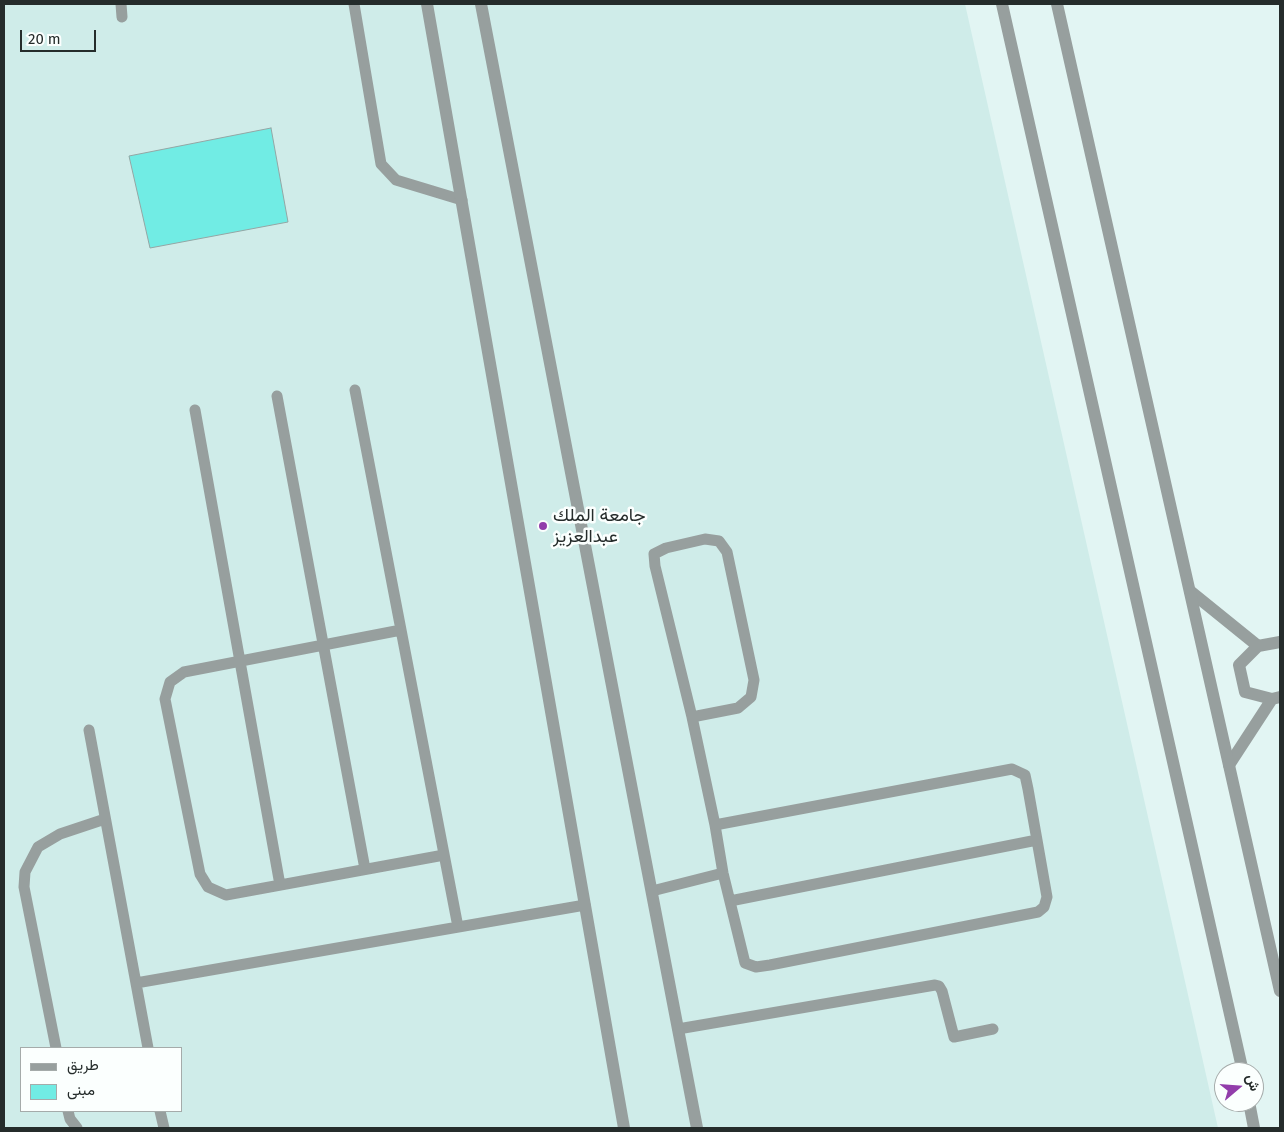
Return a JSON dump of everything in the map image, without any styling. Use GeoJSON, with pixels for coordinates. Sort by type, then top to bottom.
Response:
{"type":"FeatureCollection","features":[{"type":"Feature","properties":{"kind":"street"},"geometry":{"type":"LineString","coordinates":[[428,4],[624,1128]]}},
{"type":"Feature","properties":{"kind":"street"},"geometry":{"type":"LineString","coordinates":[[481,4],[698,1128]]}},
{"type":"Feature","properties":{"kind":"street"},"geometry":{"type":"LineString","coordinates":[[1002,4],[1240,1062]]}},
{"type":"Feature","properties":{"kind":"street"},"geometry":{"type":"LineString","coordinates":[[1057,4],[1280,992]]}},
{"type":"Feature","properties":{"kind":"street"},"geometry":{"type":"LineString","coordinates":[[1190,590],[1258,646]]}},
{"type":"Feature","properties":{"kind":"street"},"geometry":{"type":"LineString","coordinates":[[1229,765],[1276,698],[1245,692],[1238,665],[1258,646],[1280,642]]}},
{"type":"Feature","properties":{"kind":"street"},"geometry":{"type":"LineString","coordinates":[[1251,1112],[1254,1128]]}},
{"type":"Feature","properties":{"kind":"lane"},"geometry":{"type":"LineString","coordinates":[[120,4],[122,17]]}},
{"type":"Feature","properties":{"kind":"lane"},"geometry":{"type":"LineString","coordinates":[[354,4],[381,164],[396,180],[462,200]]}},
{"type":"Feature","properties":{"kind":"lane"},"geometry":{"type":"LineString","coordinates":[[355,390],[458,927]]}},
{"type":"Feature","properties":{"kind":"lane"},"geometry":{"type":"LineString","coordinates":[[277,396],[365,869]]}},
{"type":"Feature","properties":{"kind":"lane"},"geometry":{"type":"LineString","coordinates":[[195,410],[280,885]]}},
{"type":"Feature","properties":{"kind":"lane"},"geometry":{"type":"LineString","coordinates":[[692,717],[738,708],[751,697],[754,680],[727,552],[719,541],[705,539],[666,548],[654,554],[655,566],[692,717],[724,873],[745,963],[756,967],[1024,916],[1038,912],[1044,907],[1047,897],[1025,775],[1012,769],[715,825]]}},
{"type":"Feature","properties":{"kind":"lane"},"geometry":{"type":"LineString","coordinates":[[401,630],[184,672],[170,682],[165,699],[200,874],[208,886],[226,895],[444,855]]}},
{"type":"Feature","properties":{"kind":"lane"},"geometry":{"type":"LineString","coordinates":[[89,730],[148,1047]]}},
{"type":"Feature","properties":{"kind":"lane"},"geometry":{"type":"LineString","coordinates":[[56,1047],[24,887],[25,872],[38,847],[60,834],[105,819]]}},
{"type":"Feature","properties":{"kind":"lane"},"geometry":{"type":"LineString","coordinates":[[730,900],[1037,840]]}},
{"type":"Feature","properties":{"kind":"lane"},"geometry":{"type":"LineString","coordinates":[[652,891],[724,873]]}},
{"type":"Feature","properties":{"kind":"lane"},"geometry":{"type":"LineString","coordinates":[[136,983],[585,905]]}},
{"type":"Feature","properties":{"kind":"lane"},"geometry":{"type":"LineString","coordinates":[[678,1030],[935,985],[939,986],[942,991],[954,1037],[993,1029]]}},
{"type":"Feature","properties":{"kind":"lane"},"geometry":{"type":"LineString","coordinates":[[68,1112],[70,1119],[77,1128]]}},
{"type":"Feature","properties":{"kind":"lane"},"geometry":{"type":"LineString","coordinates":[[160,1112],[164,1128]]}},
{"type":"Feature","properties":{"kind":"shaded area","name":"جامعة الملك عبدالعزيز"},"geometry":{"type":"Polygon","coordinates":[[[4,4],[965,4],[1218,1128],[4,1128],[4,4]]]}},
{"type":"Feature","properties":{"kind":"building"},"geometry":{"type":"Polygon","coordinates":[[[271,128],[288,222],[150,248],[129,156],[271,128]]]}},
{"type":"Feature","properties":{"kind":"place","name":"جامعة الملك عبدالعزيز"},"geometry":{"type":"Point","coordinates":[543,526]}}]}
